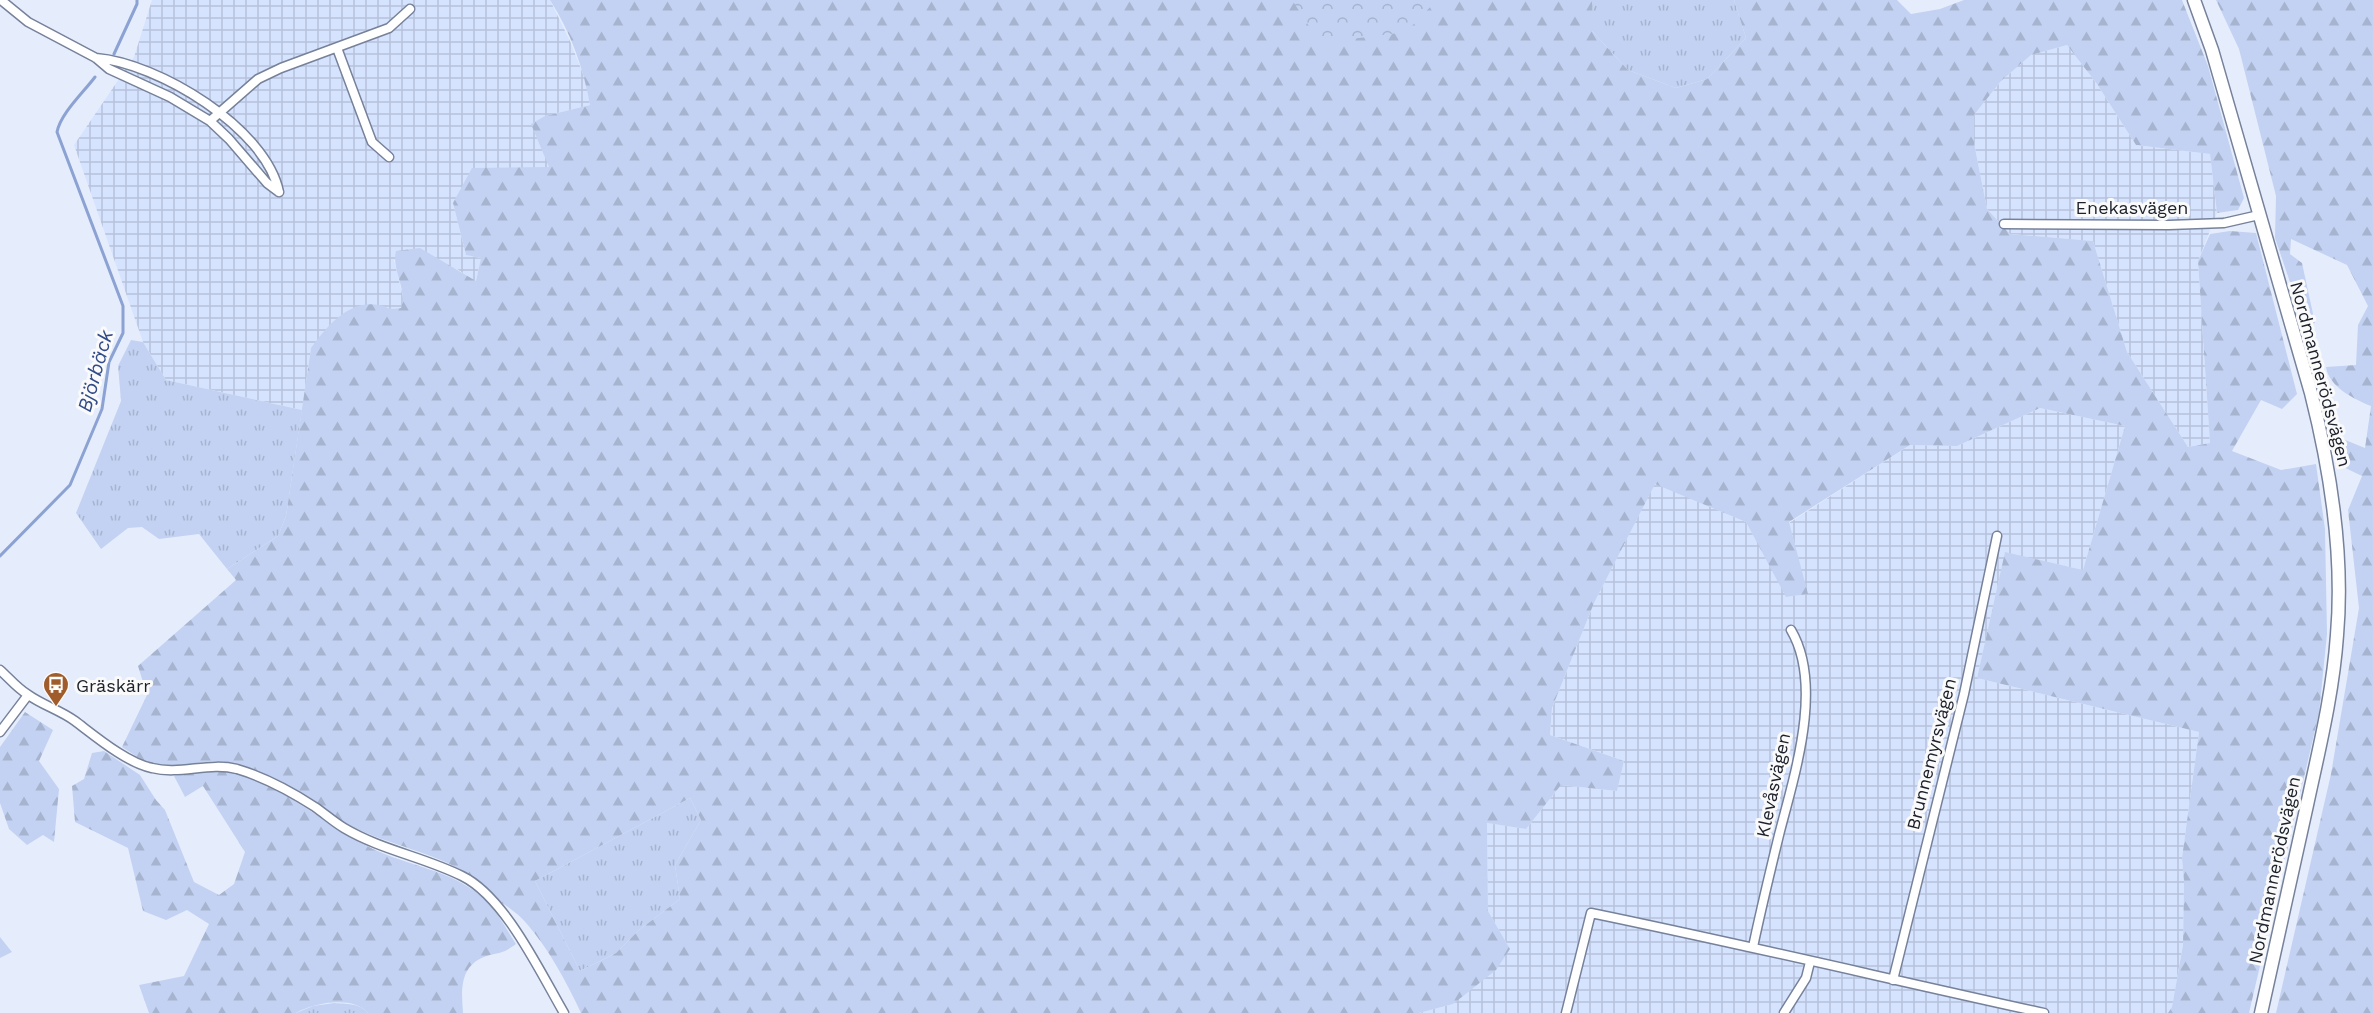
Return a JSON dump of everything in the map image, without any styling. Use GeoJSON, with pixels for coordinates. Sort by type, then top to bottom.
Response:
{"type":"FeatureCollection","features":[{"type":"Feature","properties":{"kind":"main road","name":"Nordmannerödsvägen"},"geometry":{"type":"LineString","coordinates":[[2194,0],[2212,50],[2303,363],[2323,441],[2332,490],[2338,577],[2337,635],[2327,714],[2261,1013]]}},
{"type":"Feature","properties":{"kind":"street"},"geometry":{"type":"LineString","coordinates":[[1,0],[28,22],[96,58],[109,69],[170,97],[210,121],[229,139],[267,183],[279,192],[276,178],[267,163],[240,130],[220,112],[178,86],[146,72],[115,60],[96,58]]}},
{"type":"Feature","properties":{"kind":"street"},"geometry":{"type":"LineString","coordinates":[[210,121],[258,79],[388,28],[410,9]]}},
{"type":"Feature","properties":{"kind":"street"},"geometry":{"type":"LineString","coordinates":[[337,48],[372,142],[389,157]]}},
{"type":"Feature","properties":{"kind":"street","name":"Enekasvägen"},"geometry":{"type":"LineString","coordinates":[[2004,224],[2224,223],[2259,215]]}},
{"type":"Feature","properties":{"kind":"street","name":"Brunnemyrsvägen"},"geometry":{"type":"LineString","coordinates":[[1893,980],[1964,694],[1997,536]]}},
{"type":"Feature","properties":{"kind":"street","name":"Klevåsvägen"},"geometry":{"type":"LineString","coordinates":[[1753,946],[1793,781],[1803,729],[1805,682],[1801,652],[1791,630]]}},
{"type":"Feature","properties":{"kind":"street"},"geometry":{"type":"LineString","coordinates":[[0,670],[28,695],[56,708],[95,737],[141,765],[175,770],[209,766],[236,769],[284,790],[344,828],[375,844],[465,877],[493,899],[564,1013]]}},
{"type":"Feature","properties":{"kind":"street"},"geometry":{"type":"LineString","coordinates":[[0,732],[28,695]]}},
{"type":"Feature","properties":{"kind":"street"},"geometry":{"type":"LineString","coordinates":[[1566,1013],[1591,913],[1753,946],[1810,962],[2044,1013]]}},
{"type":"Feature","properties":{"kind":"street"},"geometry":{"type":"LineString","coordinates":[[1784,1013],[1806,978],[1810,962]]}},
{"type":"Feature","properties":{"kind":"shaded area"},"geometry":{"type":"Polygon","coordinates":[[[152,0],[550,0],[587,84],[590,105],[545,116],[549,167],[453,203],[466,255],[481,258],[476,282],[457,269],[394,260],[404,301],[401,308],[389,310],[311,348],[302,410],[166,380],[143,342],[74,145],[134,57],[152,0]]]}},
{"type":"Feature","properties":{"kind":"shaded area"},"geometry":{"type":"Polygon","coordinates":[[[2067,45],[2097,84],[2136,145],[2210,154],[2217,213],[2198,261],[2210,443],[2188,447],[2127,352],[2093,241],[2010,234],[1987,209],[1974,143],[1974,115],[2001,81],[2031,55],[2067,45]]]}},
{"type":"Feature","properties":{"kind":"shaded area"},"geometry":{"type":"Polygon","coordinates":[[[2040,408],[2125,426],[2083,570],[2005,553],[1977,678],[2199,732],[2182,858],[2183,945],[2172,1007],[2168,1013],[1419,1013],[1453,1004],[1510,949],[1488,911],[1487,823],[1526,829],[1561,785],[1617,791],[1624,761],[1550,735],[1552,708],[1594,603],[1655,483],[1746,522],[1787,597],[1807,594],[1789,523],[1910,445],[1957,446],[2040,408]]]}},
{"type":"Feature","properties":{"kind":"green space"},"geometry":{"type":"Polygon","coordinates":[[[550,0],[1592,0],[1592,31],[1628,70],[1676,88],[1707,79],[1746,38],[1734,0],[1897,0],[1911,14],[1940,9],[1964,0],[2182,0],[2208,66],[2244,198],[2238,210],[2217,213],[2210,154],[2136,145],[2097,84],[2067,45],[2031,55],[2001,81],[1974,115],[1974,143],[1987,209],[2010,234],[2093,241],[2127,352],[2188,447],[2210,443],[2198,261],[2210,234],[2230,231],[2256,233],[2297,394],[2282,409],[2261,400],[2232,451],[2281,470],[2316,464],[2325,529],[2327,634],[2319,713],[2249,1013],[2168,1013],[2172,1007],[2183,945],[2182,858],[2199,732],[1977,678],[2005,552],[2083,570],[2125,426],[2040,408],[1957,446],[1910,445],[1789,522],[1808,594],[1786,597],[1746,522],[1655,484],[1594,603],[1552,708],[1550,735],[1624,761],[1617,791],[1561,785],[1526,829],[1487,823],[1488,911],[1510,949],[1496,970],[1453,1004],[1419,1013],[581,1013],[557,967],[527,924],[479,882],[455,866],[365,833],[282,785],[239,765],[218,761],[165,766],[154,765],[142,760],[122,747],[147,695],[138,666],[236,580],[227,569],[278,536],[286,516],[311,348],[331,324],[348,310],[368,304],[391,309],[401,308],[403,301],[395,258],[396,251],[420,248],[476,281],[481,258],[466,255],[453,203],[472,168],[549,167],[531,124],[545,116],[590,105],[575,51],[564,24],[550,0]],[[690,798],[535,881],[580,971],[616,953],[639,930],[680,899],[675,865],[701,820],[690,798]]]}},
{"type":"Feature","properties":{"kind":"green space"},"geometry":{"type":"Polygon","coordinates":[[[1292,0],[1437,0],[1406,32],[1320,43],[1292,0]]]}},
{"type":"Feature","properties":{"kind":"green space"},"geometry":{"type":"Polygon","coordinates":[[[1592,0],[1734,0],[1746,38],[1707,79],[1676,88],[1628,70],[1592,31],[1592,0]]]}},
{"type":"Feature","properties":{"kind":"green space"},"geometry":{"type":"Polygon","coordinates":[[[2216,0],[2373,0],[2373,1013],[2276,1013],[2331,774],[2359,608],[2348,510],[2362,476],[2337,464],[2333,435],[2365,448],[2371,406],[2350,396],[2337,386],[2332,381],[2326,367],[2356,365],[2358,325],[2368,306],[2347,265],[2291,239],[2290,254],[2302,263],[2315,323],[2305,326],[2275,238],[2276,196],[2239,49],[2216,0]]]}},
{"type":"Feature","properties":{"kind":"green space"},"geometry":{"type":"Polygon","coordinates":[[[131,340],[143,342],[166,380],[302,410],[286,516],[278,536],[227,569],[199,534],[159,539],[142,527],[128,528],[101,549],[76,513],[121,401],[118,366],[131,340]]]}},
{"type":"Feature","properties":{"kind":"green space"},"geometry":{"type":"Polygon","coordinates":[[[25,712],[53,730],[39,761],[59,789],[54,842],[43,835],[27,845],[9,829],[0,803],[0,747],[25,712]]]}},
{"type":"Feature","properties":{"kind":"green space"},"geometry":{"type":"Polygon","coordinates":[[[104,751],[140,775],[165,810],[194,882],[219,895],[234,884],[245,852],[203,786],[185,797],[174,776],[226,772],[260,782],[373,849],[443,874],[469,887],[491,907],[516,944],[509,949],[480,959],[468,970],[463,985],[463,1013],[368,1013],[353,1004],[333,1002],[312,1006],[296,1013],[149,1013],[139,985],[184,976],[209,924],[187,910],[166,920],[143,911],[128,848],[75,822],[72,786],[84,779],[92,753],[104,751]]]}},
{"type":"Feature","properties":{"kind":"green space"},"geometry":{"type":"Polygon","coordinates":[[[690,798],[701,820],[675,865],[680,899],[639,930],[616,953],[580,971],[535,881],[690,798]]]}},
{"type":"Feature","properties":{"kind":"green space"},"geometry":{"type":"Polygon","coordinates":[[[0,937],[12,952],[0,958],[0,937]]]}},
{"type":"Feature","properties":{"kind":"green space"},"geometry":{"type":"Polygon","coordinates":[[[334,1003],[357,1006],[368,1013],[296,1013],[313,1006],[334,1003]]]}},
{"type":"Feature","properties":{"kind":"waterway","name":"Björbäck"},"geometry":{"type":"LineString","coordinates":[[114,54],[137,0]]}},
{"type":"Feature","properties":{"kind":"waterway","name":"Björbäck"},"geometry":{"type":"LineString","coordinates":[[0,556],[70,485],[102,409],[109,362],[123,333],[123,306],[57,132],[68,110],[95,77]]}},
{"type":"Feature","properties":{"kind":"place","name":"Gräskärr"},"geometry":{"type":"Point","coordinates":[56,708]}}]}
